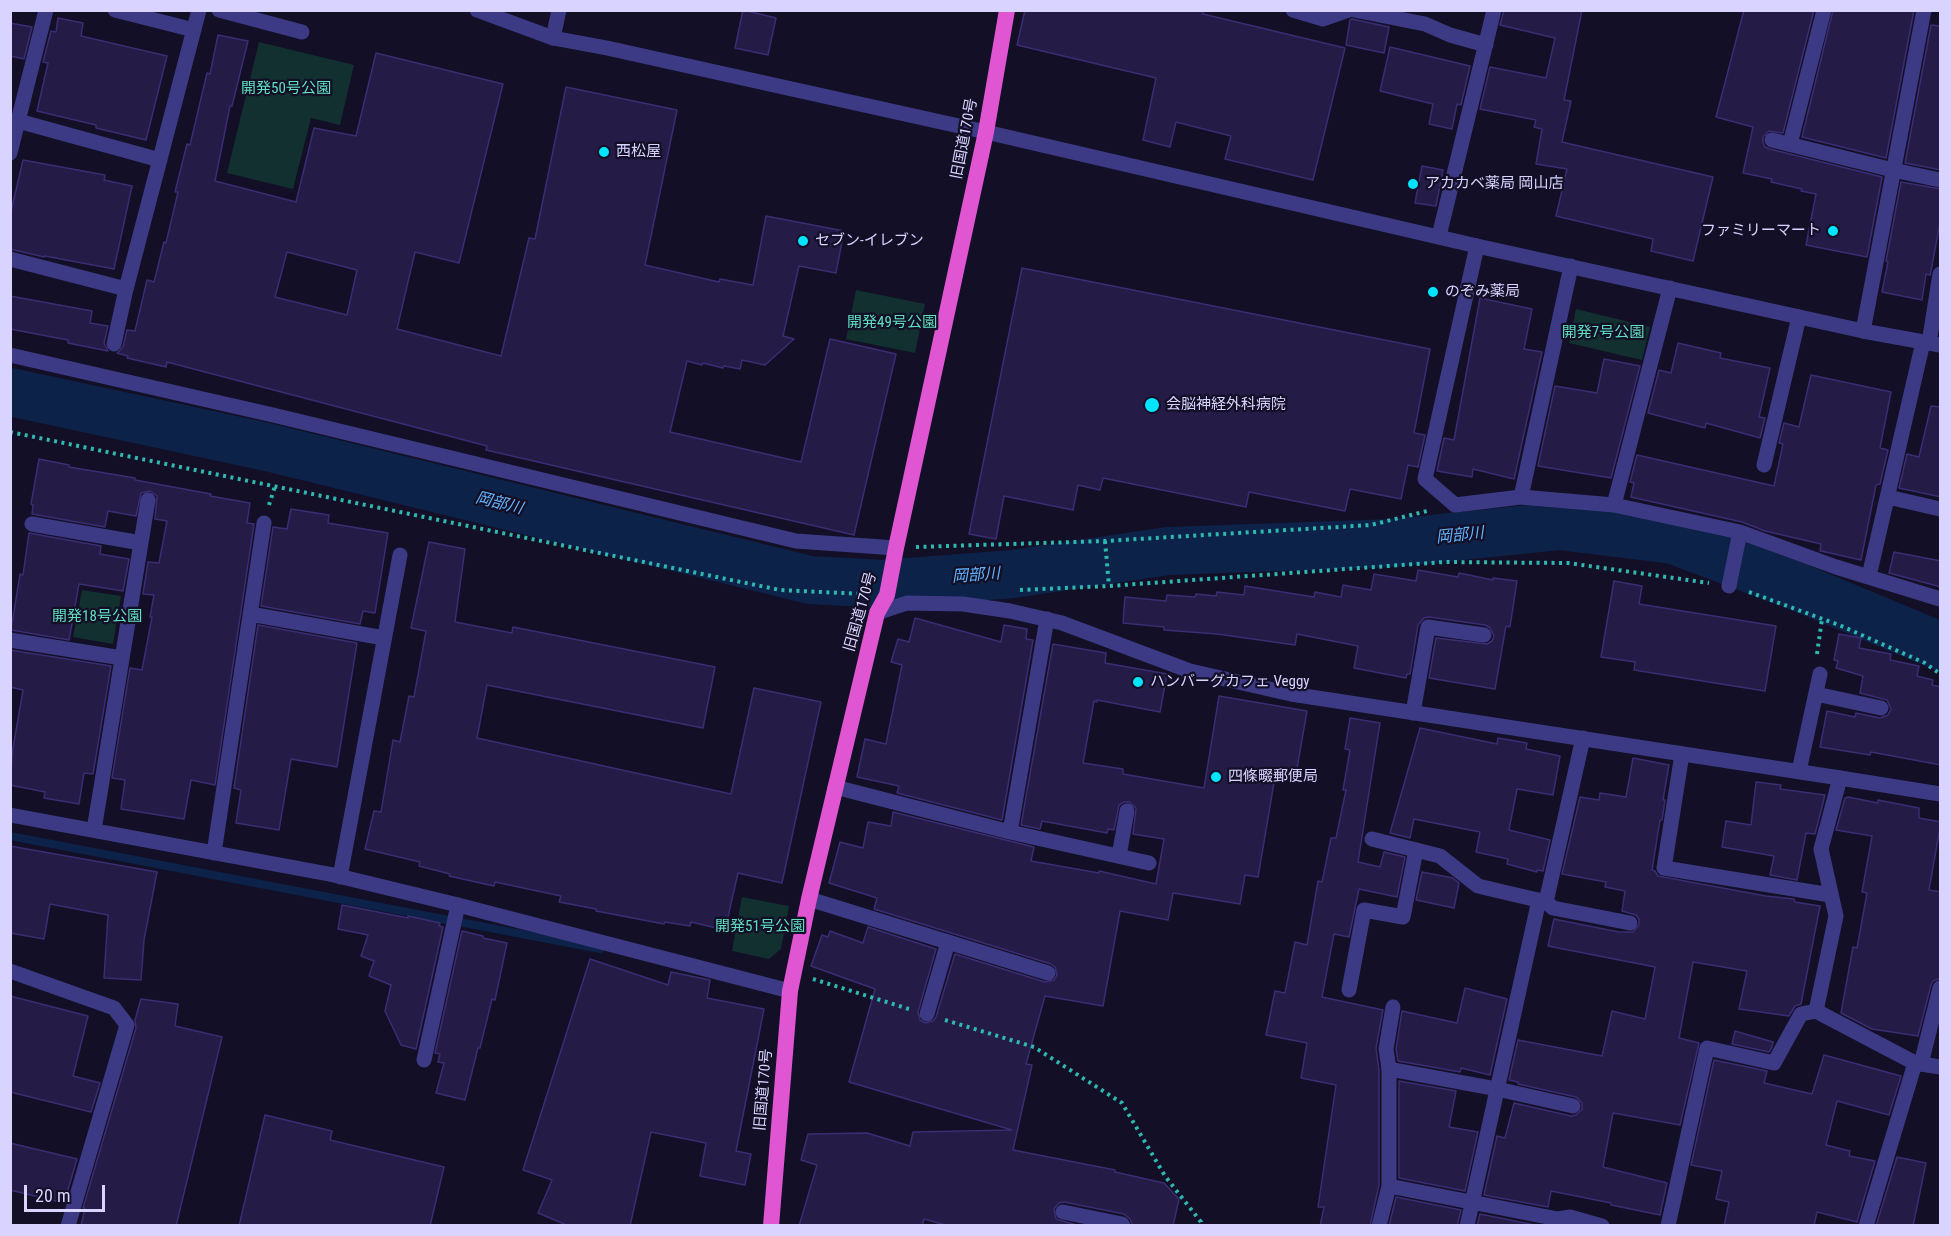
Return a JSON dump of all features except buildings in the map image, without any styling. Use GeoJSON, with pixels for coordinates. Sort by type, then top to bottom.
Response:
{"type":"FeatureCollection","features":[{"type":"Feature","properties":{"kind":"highway","name":"旧国道170号"},"geometry":{"type":"LineString","coordinates":[[771,1226],[790,991],[809,899],[877,613],[887,595],[986,132],[1007,10]]}},
{"type":"Feature","properties":{"kind":"street"},"geometry":{"type":"LineString","coordinates":[[10,153],[46,10]]}},
{"type":"Feature","properties":{"kind":"street"},"geometry":{"type":"LineString","coordinates":[[115,10],[194,30]]}},
{"type":"Feature","properties":{"kind":"street"},"geometry":{"type":"LineString","coordinates":[[114,344],[199,10]]}},
{"type":"Feature","properties":{"kind":"street"},"geometry":{"type":"LineString","coordinates":[[219,10],[302,32]]}},
{"type":"Feature","properties":{"kind":"street"},"geometry":{"type":"LineString","coordinates":[[477,10],[553,38],[986,132],[1477,246],[1863,331],[1931,343]]}},
{"type":"Feature","properties":{"kind":"street"},"geometry":{"type":"LineString","coordinates":[[553,38],[559,10]]}},
{"type":"Feature","properties":{"kind":"street"},"geometry":{"type":"LineString","coordinates":[[1293,10],[1323,19],[1349,10]]}},
{"type":"Feature","properties":{"kind":"street"},"geometry":{"type":"LineString","coordinates":[[1354,10],[1425,24],[1450,35],[1486,45]]}},
{"type":"Feature","properties":{"kind":"street"},"geometry":{"type":"LineString","coordinates":[[1439,236],[1494,10]]}},
{"type":"Feature","properties":{"kind":"street"},"geometry":{"type":"LineString","coordinates":[[1790,144],[1824,10]]}},
{"type":"Feature","properties":{"kind":"street"},"geometry":{"type":"LineString","coordinates":[[1863,331],[1924,10]]}},
{"type":"Feature","properties":{"kind":"street"},"geometry":{"type":"LineString","coordinates":[[18,121],[160,160]]}},
{"type":"Feature","properties":{"kind":"street"},"geometry":{"type":"LineString","coordinates":[[1772,140],[1941,180]]}},
{"type":"Feature","properties":{"kind":"street"},"geometry":{"type":"LineString","coordinates":[[1477,246],[1425,479],[1455,504],[1521,496],[1614,505],[1740,532],[1836,567],[1941,599]]}},
{"type":"Feature","properties":{"kind":"street"},"geometry":{"type":"LineString","coordinates":[[10,259],[126,290]]}},
{"type":"Feature","properties":{"kind":"street"},"geometry":{"type":"LineString","coordinates":[[1521,496],[1572,266]]}},
{"type":"Feature","properties":{"kind":"street"},"geometry":{"type":"LineString","coordinates":[[1869,576],[1888,497],[1931,343],[1941,274]]}},
{"type":"Feature","properties":{"kind":"street"},"geometry":{"type":"LineString","coordinates":[[1614,505],[1670,288]]}},
{"type":"Feature","properties":{"kind":"street"},"geometry":{"type":"LineString","coordinates":[[1764,465],[1799,317]]}},
{"type":"Feature","properties":{"kind":"street"},"geometry":{"type":"LineString","coordinates":[[10,355],[285,418],[796,541],[896,548]]}},
{"type":"Feature","properties":{"kind":"street"},"geometry":{"type":"LineString","coordinates":[[1888,497],[1941,509]]}},
{"type":"Feature","properties":{"kind":"street"},"geometry":{"type":"LineString","coordinates":[[94,830],[148,500]]}},
{"type":"Feature","properties":{"kind":"street"},"geometry":{"type":"LineString","coordinates":[[214,853],[264,523]]}},
{"type":"Feature","properties":{"kind":"street"},"geometry":{"type":"LineString","coordinates":[[32,524],[141,543]]}},
{"type":"Feature","properties":{"kind":"street"},"geometry":{"type":"LineString","coordinates":[[1729,586],[1740,532]]}},
{"type":"Feature","properties":{"kind":"street"},"geometry":{"type":"LineString","coordinates":[[340,877],[400,555]]}},
{"type":"Feature","properties":{"kind":"street"},"geometry":{"type":"LineString","coordinates":[[877,613],[908,603],[963,604],[1010,611],[1062,623],[1190,672],[1291,694],[1941,794]]}},
{"type":"Feature","properties":{"kind":"street"},"geometry":{"type":"LineString","coordinates":[[250,614],[384,639]]}},
{"type":"Feature","properties":{"kind":"street"},"geometry":{"type":"LineString","coordinates":[[1010,832],[1047,619]]}},
{"type":"Feature","properties":{"kind":"street"},"geometry":{"type":"LineString","coordinates":[[1413,713],[1428,627],[1484,635]]}},
{"type":"Feature","properties":{"kind":"street"},"geometry":{"type":"LineString","coordinates":[[10,640],[122,658]]}},
{"type":"Feature","properties":{"kind":"street"},"geometry":{"type":"LineString","coordinates":[[1799,771],[1820,674]]}},
{"type":"Feature","properties":{"kind":"street"},"geometry":{"type":"LineString","coordinates":[[1816,694],[1881,708]]}},
{"type":"Feature","properties":{"kind":"street"},"geometry":{"type":"LineString","coordinates":[[1467,1226],[1497,1089],[1583,738]]}},
{"type":"Feature","properties":{"kind":"street"},"geometry":{"type":"LineString","coordinates":[[1682,754],[1664,868],[1832,895]]}},
{"type":"Feature","properties":{"kind":"street"},"geometry":{"type":"LineString","coordinates":[[1816,1011],[1836,916],[1821,849],[1840,778]]}},
{"type":"Feature","properties":{"kind":"street"},"geometry":{"type":"LineString","coordinates":[[835,787],[1010,832],[1149,863]]}},
{"type":"Feature","properties":{"kind":"street"},"geometry":{"type":"LineString","coordinates":[[1119,856],[1127,811]]}},
{"type":"Feature","properties":{"kind":"street"},"geometry":{"type":"LineString","coordinates":[[10,815],[340,877],[456,916],[790,991]]}},
{"type":"Feature","properties":{"kind":"street"},"geometry":{"type":"LineString","coordinates":[[1372,839],[1440,856],[1478,886],[1542,901],[1553,908],[1630,923]]}},
{"type":"Feature","properties":{"kind":"street"},"geometry":{"type":"LineString","coordinates":[[1349,990],[1364,910],[1402,917],[1416,850]]}},
{"type":"Feature","properties":{"kind":"street"},"geometry":{"type":"LineString","coordinates":[[809,899],[1048,973]]}},
{"type":"Feature","properties":{"kind":"street"},"geometry":{"type":"LineString","coordinates":[[424,1060],[456,916]]}},
{"type":"Feature","properties":{"kind":"street"},"geometry":{"type":"LineString","coordinates":[[927,1014],[948,942]]}},
{"type":"Feature","properties":{"kind":"street"},"geometry":{"type":"LineString","coordinates":[[10,971],[114,1008],[127,1025],[68,1226]]}},
{"type":"Feature","properties":{"kind":"street"},"geometry":{"type":"LineString","coordinates":[[1866,1226],[1941,988]]}},
{"type":"Feature","properties":{"kind":"street"},"geometry":{"type":"LineString","coordinates":[[1379,1226],[1389,1186],[1389,1069],[1386,1049],[1393,1007]]}},
{"type":"Feature","properties":{"kind":"street"},"geometry":{"type":"LineString","coordinates":[[1668,1226],[1707,1048],[1774,1063],[1801,1014],[1816,1011],[1918,1063],[1941,1067]]}},
{"type":"Feature","properties":{"kind":"street"},"geometry":{"type":"LineString","coordinates":[[1389,1069],[1572,1106]]}},
{"type":"Feature","properties":{"kind":"street"},"geometry":{"type":"LineString","coordinates":[[1389,1186],[1557,1222],[1570,1217],[1602,1226]]}},
{"type":"Feature","properties":{"kind":"street"},"geometry":{"type":"LineString","coordinates":[[1063,1212],[1123,1226]]}},
{"type":"Feature","properties":{"kind":"path"},"geometry":{"type":"LineString","coordinates":[[10,432],[780,590],[887,595]]}},
{"type":"Feature","properties":{"kind":"path"},"geometry":{"type":"LineString","coordinates":[[896,548],[1105,542],[1371,525],[1455,504]]}},
{"type":"Feature","properties":{"kind":"path"},"geometry":{"type":"LineString","coordinates":[[1105,542],[1109,586]]}},
{"type":"Feature","properties":{"kind":"path"},"geometry":{"type":"LineString","coordinates":[[1017,590],[1109,586],[1444,562],[1568,563],[1729,586],[1822,619],[1925,663],[1941,674]]}},
{"type":"Feature","properties":{"kind":"path"},"geometry":{"type":"LineString","coordinates":[[1820,674],[1815,667],[1822,619]]}},
{"type":"Feature","properties":{"kind":"path"},"geometry":{"type":"LineString","coordinates":[[794,973],[1034,1047],[1122,1103],[1165,1176],[1201,1222],[1201,1226]]}},
{"type":"Feature","properties":{"kind":"green space","name":"開発50号公園"},"geometry":{"type":"Polygon","coordinates":[[[259,42],[354,65],[340,125],[311,118],[293,189],[227,173],[259,42]]]}},
{"type":"Feature","properties":{"kind":"green space","name":"開発49号公園"},"geometry":{"type":"Polygon","coordinates":[[[856,290],[925,304],[915,353],[846,339],[856,290]]]}},
{"type":"Feature","properties":{"kind":"green space","name":"開発7号公園"},"geometry":{"type":"Polygon","coordinates":[[[1576,309],[1650,327],[1642,360],[1569,343],[1576,309]]]}},
{"type":"Feature","properties":{"kind":"green space","name":"開発18号公園"},"geometry":{"type":"Polygon","coordinates":[[[82,590],[121,596],[113,644],[73,637],[82,590]]]}},
{"type":"Feature","properties":{"kind":"green space","name":"開発51号公園"},"geometry":{"type":"Polygon","coordinates":[[[742,897],[789,906],[781,949],[769,959],[732,951],[742,897]]]}},
{"type":"Feature","properties":{"kind":"waterway","name":"岡部川"},"geometry":{"type":"LineString","coordinates":[[10,392],[267,447],[810,580],[882,584],[1013,574],[1168,551],[1392,543],[1559,526],[1673,540],[1796,586],[1940,646]]}},
{"type":"Feature","properties":{"kind":"waterway"},"geometry":{"type":"LineString","coordinates":[[10,836],[600,949]]}},
{"type":"Feature","properties":{"kind":"place","name":"西松屋"},"geometry":{"type":"Point","coordinates":[604,152]}},
{"type":"Feature","properties":{"kind":"place","name":"アカカベ薬局 岡山店"},"geometry":{"type":"Point","coordinates":[1413,184]}},
{"type":"Feature","properties":{"kind":"place","name":"ファミリーマート"},"geometry":{"type":"Point","coordinates":[1833,231]}},
{"type":"Feature","properties":{"kind":"place","name":"セブン-イレブン"},"geometry":{"type":"Point","coordinates":[803,241]}},
{"type":"Feature","properties":{"kind":"place","name":"のぞみ薬局"},"geometry":{"type":"Point","coordinates":[1433,292]}},
{"type":"Feature","properties":{"kind":"place","name":"会脳神経外科病院"},"geometry":{"type":"Point","coordinates":[1152,405]}},
{"type":"Feature","properties":{"kind":"place","name":"ハンバーグカフェ Veggy"},"geometry":{"type":"Point","coordinates":[1138,682]}},
{"type":"Feature","properties":{"kind":"place","name":"四條畷郵便局"},"geometry":{"type":"Point","coordinates":[1216,777]}}]}
